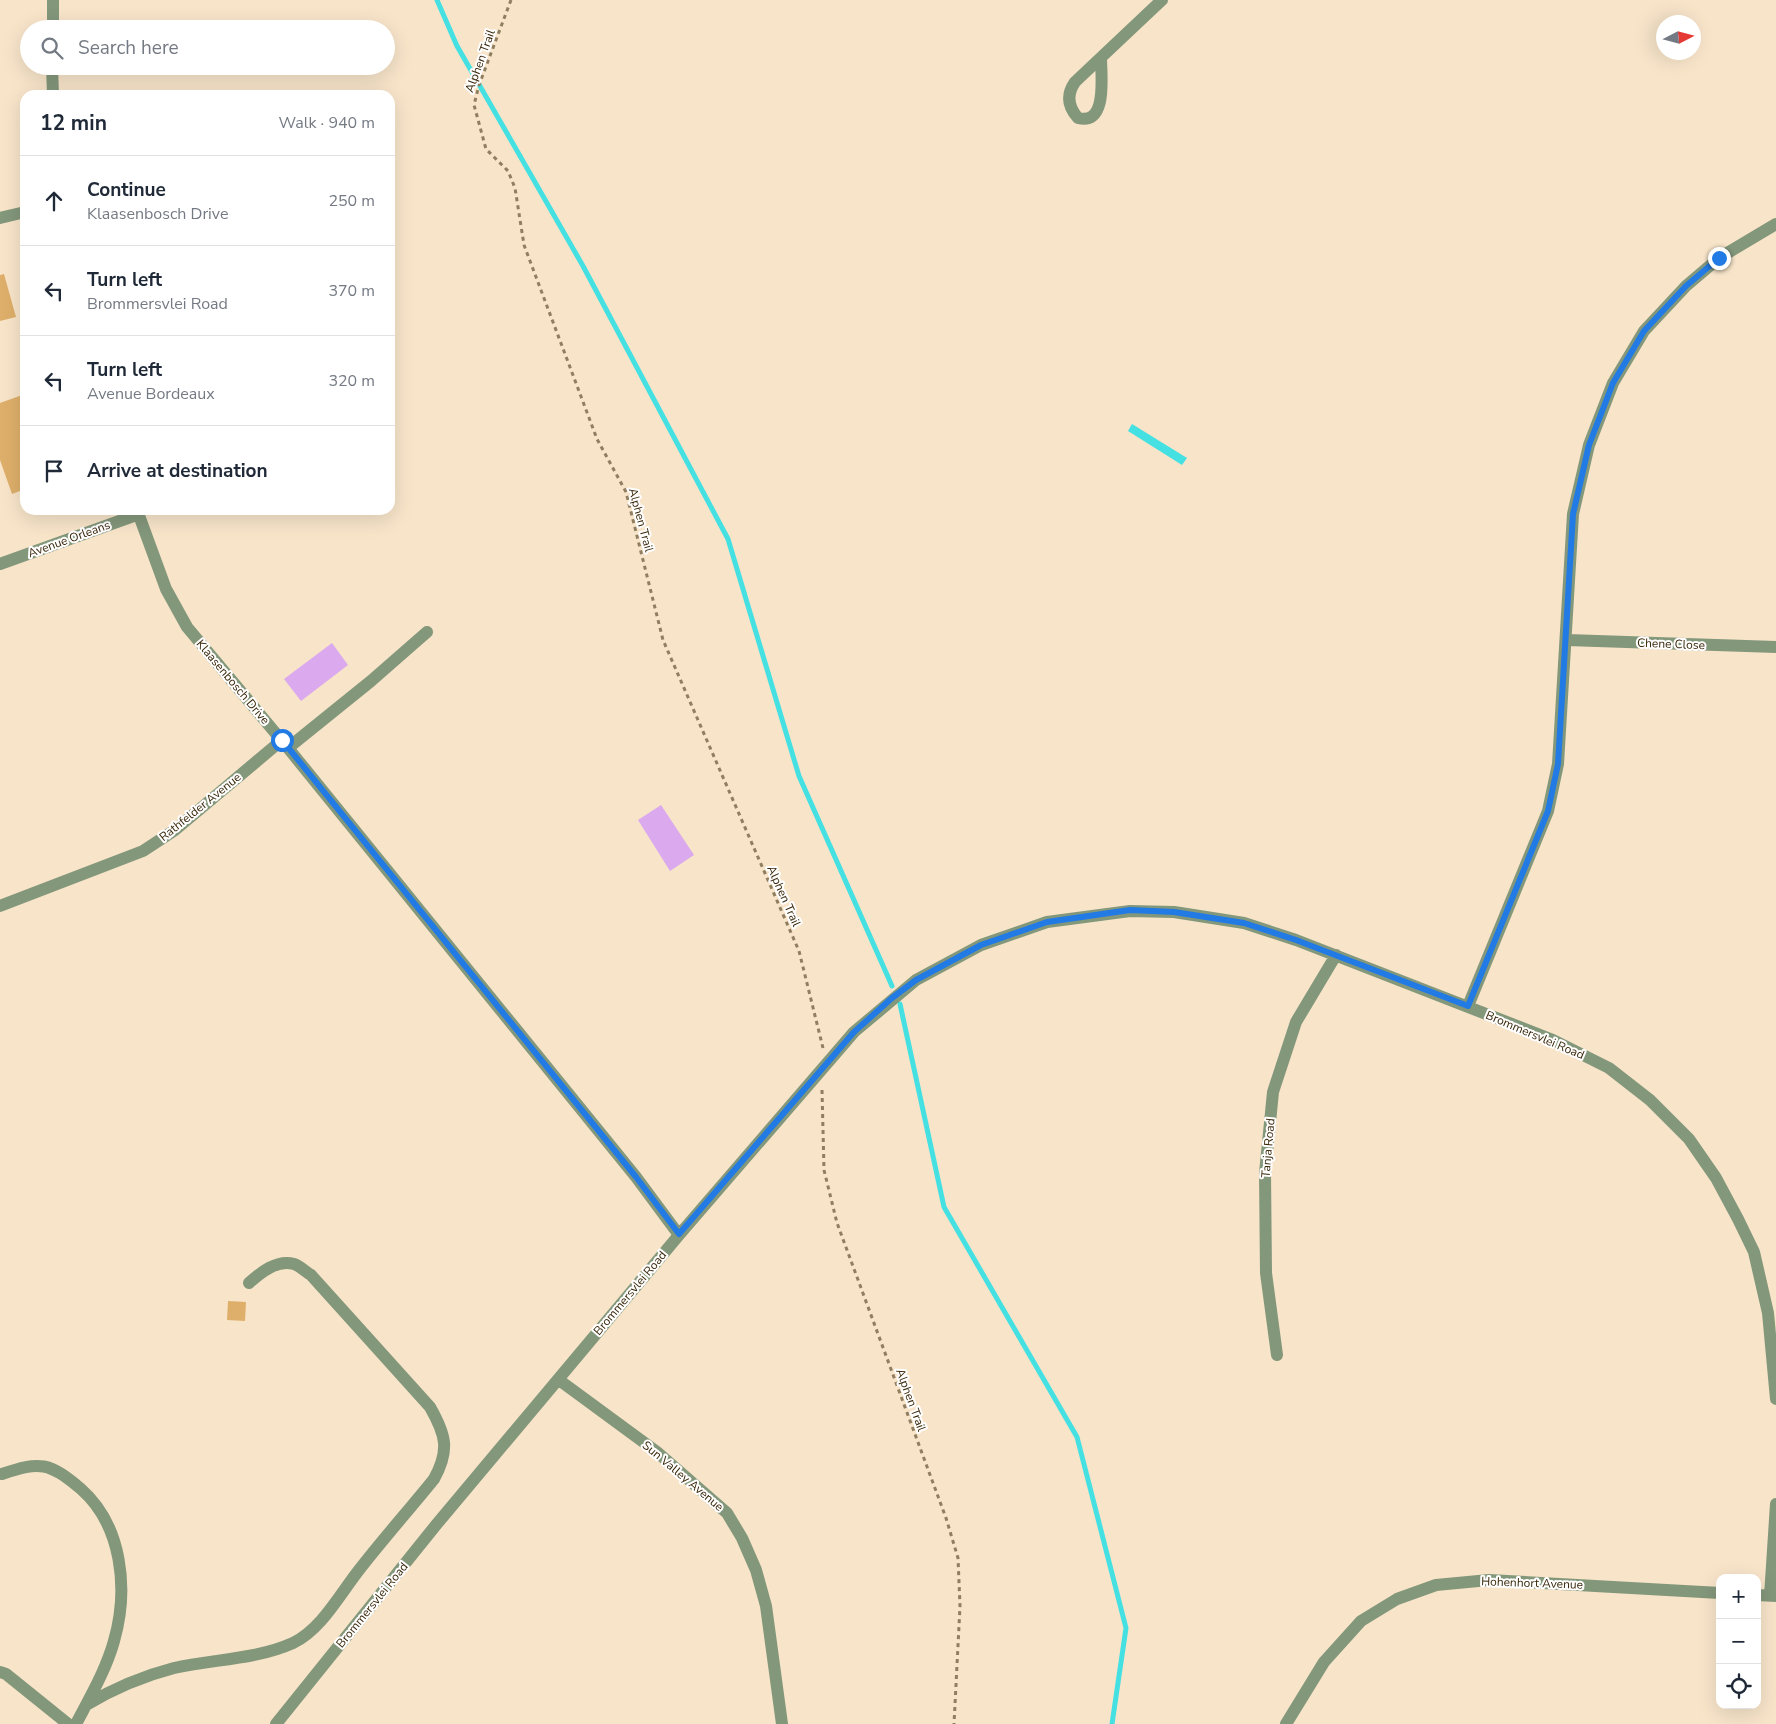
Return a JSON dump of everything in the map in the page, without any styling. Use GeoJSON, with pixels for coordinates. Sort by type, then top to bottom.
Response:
{"type":"FeatureCollection","features":[{"type":"Feature","properties":{"kind":"street"},"geometry":{"type":"LineString","coordinates":[[53,0],[53,20]]}},
{"type":"Feature","properties":{"kind":"street"},"geometry":{"type":"LineString","coordinates":[[1101,58],[1162,0]]}},
{"type":"Feature","properties":{"kind":"street"},"geometry":{"type":"LineString","coordinates":[[52,75],[53,90]]}},
{"type":"Feature","properties":{"kind":"street"},"geometry":{"type":"LineString","coordinates":[[0,218],[20,213]]}},
{"type":"Feature","properties":{"kind":"street"},"geometry":{"type":"LineString","coordinates":[[1468,1006],[1548,811],[1558,764],[1573,514],[1589,445],[1613,383],[1644,331],[1686,286],[1719,258],[1776,224]]}},
{"type":"Feature","properties":{"kind":"street","name":"Avenue Orleans"},"geometry":{"type":"LineString","coordinates":[[0,564],[130,515]]}},
{"type":"Feature","properties":{"kind":"street","name":"Klaasenbosch Drive"},"geometry":{"type":"LineString","coordinates":[[139,515],[166,589],[181,619],[285,744],[636,1177],[679,1234]]}},
{"type":"Feature","properties":{"kind":"street","name":"Rathfelder Avenue"},"geometry":{"type":"LineString","coordinates":[[0,906],[143,851],[175,830],[285,744],[371,681],[426,632]]}},
{"type":"Feature","properties":{"kind":"street","name":"Chene Close"},"geometry":{"type":"LineString","coordinates":[[1566,640],[1776,647]]}},
{"type":"Feature","properties":{"kind":"street","name":"Brommersvlei Road"},"geometry":{"type":"LineString","coordinates":[[276,1724],[436,1525],[679,1234],[854,1032],[916,980],[981,945],[1047,922],[1130,910],[1174,912],[1244,923],[1336,955],[1468,1006],[1553,1040],[1601,1064],[1650,1100],[1689,1139],[1716,1178],[1754,1252],[1772,1309],[1776,1399]]}},
{"type":"Feature","properties":{"kind":"street","name":"Tanja Road"},"geometry":{"type":"LineString","coordinates":[[1277,1355],[1266,1273],[1265,1173],[1273,1092],[1296,1022],[1336,955]]}},
{"type":"Feature","properties":{"kind":"street"},"geometry":{"type":"LineString","coordinates":[[86,1705],[120,1688],[174,1668],[243,1657],[275,1650],[295,1642],[313,1629],[434,1479],[440,1469],[444,1456],[442,1428],[430,1407],[311,1275],[294,1264],[280,1264],[263,1270],[249,1283]]}},
{"type":"Feature","properties":{"kind":"street","name":"Sun Valley Avenue"},"geometry":{"type":"LineString","coordinates":[[559,1380],[657,1452],[727,1513],[756,1570],[766,1606],[782,1724]]}},
{"type":"Feature","properties":{"kind":"street"},"geometry":{"type":"LineString","coordinates":[[2,1474],[26,1466],[49,1466],[94,1500],[109,1525],[119,1554],[119,1614],[114,1641],[76,1724]]}},
{"type":"Feature","properties":{"kind":"street"},"geometry":{"type":"LineString","coordinates":[[1768,1596],[1776,1504]]}},
{"type":"Feature","properties":{"kind":"street","name":"Hohenhort Avenue"},"geometry":{"type":"LineString","coordinates":[[1286,1724],[1324,1662],[1362,1621],[1397,1599],[1436,1584],[1489,1580],[1716,1593]]}},
{"type":"Feature","properties":{"kind":"street"},"geometry":{"type":"LineString","coordinates":[[0,1672],[6,1674],[68,1724]]}},
{"type":"Feature","properties":{"kind":"path","name":"Alphen Trail"},"geometry":{"type":"LineString","coordinates":[[511,0],[479,85],[474,105],[486,149],[508,171],[515,188],[524,245],[597,438],[626,492],[663,640],[799,951],[824,1049]]}},
{"type":"Feature","properties":{"kind":"path","name":"Alphen Trail"},"geometry":{"type":"LineString","coordinates":[[822,1086],[824,1170],[837,1223],[946,1518],[958,1558],[960,1606],[954,1724]]}},
{"type":"Feature","properties":{"kind":"shaded area"},"geometry":{"type":"Polygon","coordinates":[[[332,643],[348,665],[301,701],[284,679],[332,643]]]}},
{"type":"Feature","properties":{"kind":"shaded area"},"geometry":{"type":"Polygon","coordinates":[[[661,805],[694,855],[670,871],[638,820],[661,805]]]}},
{"type":"Feature","properties":{"kind":"water"},"geometry":{"type":"Polygon","coordinates":[[[1132,424],[1187,458],[1182,465],[1128,431],[1132,424]]]}},
{"type":"Feature","properties":{"kind":"building"},"geometry":{"type":"Polygon","coordinates":[[[4,274],[16,317],[0,321],[0,275],[4,274]]]}},
{"type":"Feature","properties":{"kind":"building"},"geometry":{"type":"Polygon","coordinates":[[[20,396],[20,491],[12,494],[0,460],[0,403],[20,396]]]}},
{"type":"Feature","properties":{"kind":"building"},"geometry":{"type":"Polygon","coordinates":[[[228,1301],[246,1302],[245,1321],[227,1320],[228,1301]]]}},
{"type":"Feature","properties":{"kind":"waterway"},"geometry":{"type":"LineString","coordinates":[[437,0],[457,46],[583,266],[728,539],[799,776],[892,986]]}},
{"type":"Feature","properties":{"kind":"waterway"},"geometry":{"type":"LineString","coordinates":[[900,1004],[944,1207],[1077,1437],[1126,1628],[1112,1724]]}},
{"type":"Feature","properties":{"kind":"route"},"geometry":{"type":"LineString","coordinates":[[282,740],[636,1177],[679,1234],[854,1032],[892,998],[916,980],[981,945],[1047,922],[1083,915],[1130,910],[1174,912],[1244,923],[1296,940],[1468,1006],[1548,811],[1558,764],[1573,514],[1589,445],[1613,383],[1644,331],[1686,286],[1719,258]]}}]}
